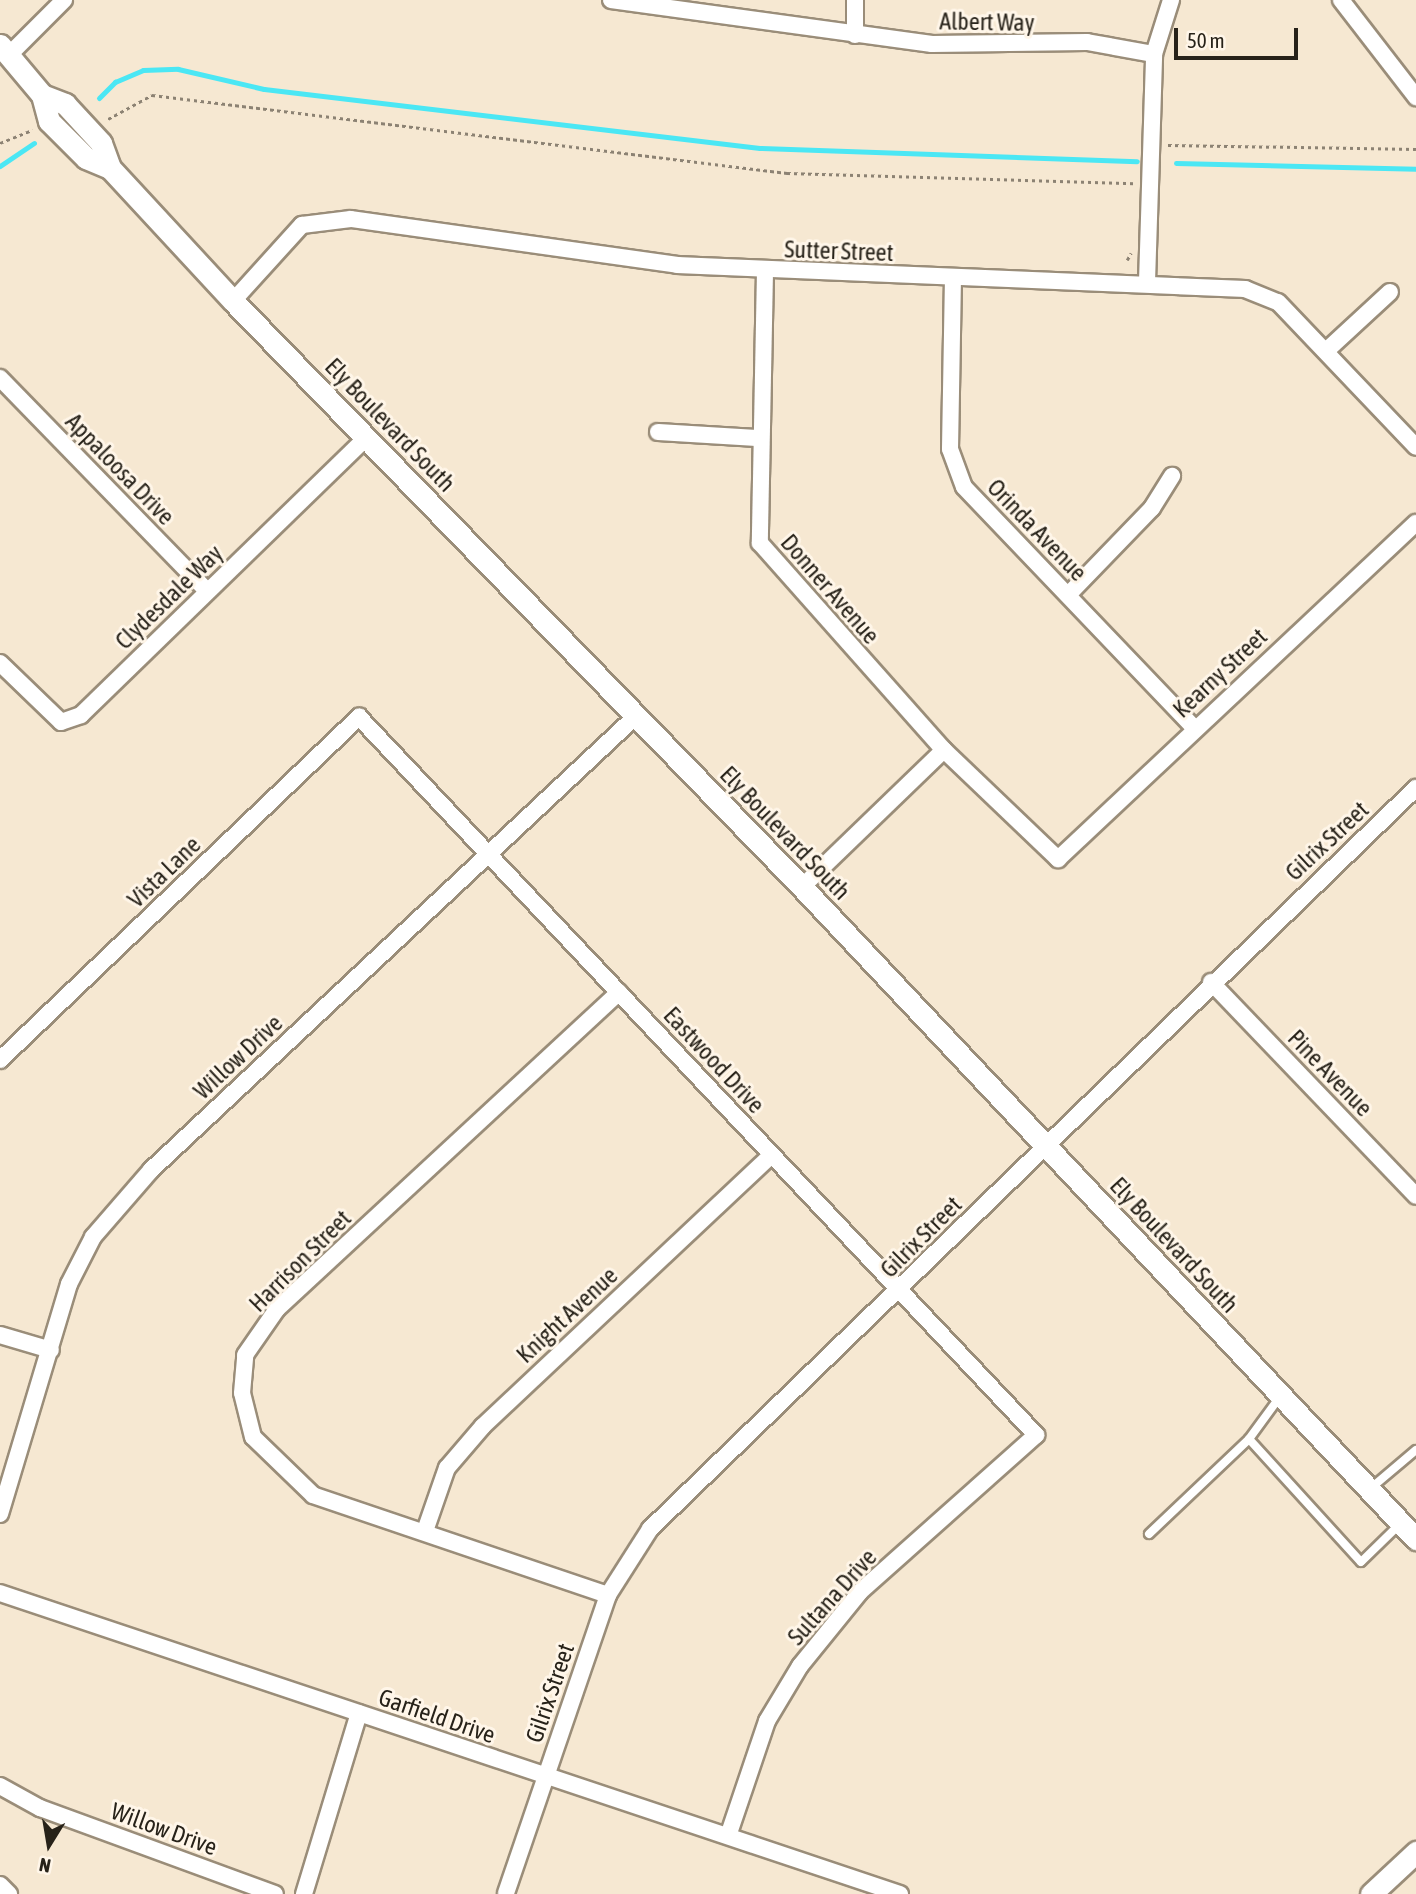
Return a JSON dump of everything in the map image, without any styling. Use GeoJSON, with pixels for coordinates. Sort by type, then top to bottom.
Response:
{"type":"FeatureCollection","features":[{"type":"Feature","properties":{"kind":"main road","name":"Ely Boulevard South"},"geometry":{"type":"LineString","coordinates":[[4,50],[42,94],[65,104],[101,143],[110,168],[233,301],[802,887],[1044,1143],[1279,1398],[1416,1539]]}},
{"type":"Feature","properties":{"kind":"main road"},"geometry":{"type":"LineString","coordinates":[[1371,1894],[1414,1859]]}},
{"type":"Feature","properties":{"kind":"street"},"geometry":{"type":"LineString","coordinates":[[4,50],[64,0]]}},
{"type":"Feature","properties":{"kind":"street","name":"Albert Way"},"geometry":{"type":"LineString","coordinates":[[611,0],[855,35],[1023,47],[1087,42],[1154,54]]}},
{"type":"Feature","properties":{"kind":"street"},"geometry":{"type":"LineString","coordinates":[[855,0],[855,35]]}},
{"type":"Feature","properties":{"kind":"street"},"geometry":{"type":"LineString","coordinates":[[1147,282],[1154,54],[1171,0]]}},
{"type":"Feature","properties":{"kind":"street"},"geometry":{"type":"LineString","coordinates":[[1341,0],[1416,97]]}},
{"type":"Feature","properties":{"kind":"street","name":"Sutter Street"},"geometry":{"type":"LineString","coordinates":[[233,301],[302,225],[351,219],[677,265],[765,271],[1147,282],[1245,289],[1278,302],[1416,447]]}},
{"type":"Feature","properties":{"kind":"street","name":"Donner Avenue"},"geometry":{"type":"LineString","coordinates":[[765,271],[757,438],[760,543],[944,750],[1058,859]]}},
{"type":"Feature","properties":{"kind":"street","name":"Orinda Avenue"},"geometry":{"type":"LineString","coordinates":[[953,277],[950,449],[964,486],[1194,728]]}},
{"type":"Feature","properties":{"kind":"street"},"geometry":{"type":"LineString","coordinates":[[1326,351],[1390,292]]}},
{"type":"Feature","properties":{"kind":"street","name":"Appaloosa Drive"},"geometry":{"type":"LineString","coordinates":[[0,378],[207,591]]}},
{"type":"Feature","properties":{"kind":"street"},"geometry":{"type":"LineString","coordinates":[[658,432],[757,438]]}},
{"type":"Feature","properties":{"kind":"street","name":"Clydesdale Way"},"geometry":{"type":"LineString","coordinates":[[0,663],[61,722],[80,715],[366,438]]}},
{"type":"Feature","properties":{"kind":"street"},"geometry":{"type":"LineString","coordinates":[[1068,595],[1152,508],[1172,476]]}},
{"type":"Feature","properties":{"kind":"street","name":"Kearny Street"},"geometry":{"type":"LineString","coordinates":[[1058,859],[1194,728],[1416,523]]}},
{"type":"Feature","properties":{"kind":"street","name":"Eastwood Drive"},"geometry":{"type":"LineString","coordinates":[[359,717],[1036,1435]]}},
{"type":"Feature","properties":{"kind":"street","name":"Vista Lane"},"geometry":{"type":"LineString","coordinates":[[0,1060],[359,717]]}},
{"type":"Feature","properties":{"kind":"street","name":"Willow Drive"},"geometry":{"type":"LineString","coordinates":[[0,1514],[69,1284],[93,1237],[151,1170],[635,717]]}},
{"type":"Feature","properties":{"kind":"street"},"geometry":{"type":"LineString","coordinates":[[802,887],[944,750]]}},
{"type":"Feature","properties":{"kind":"street","name":"Gilrix Street"},"geometry":{"type":"LineString","coordinates":[[506,1894],[608,1595],[650,1529],[900,1291],[1044,1143],[1416,788]]}},
{"type":"Feature","properties":{"kind":"street","name":"Pine Avenue"},"geometry":{"type":"LineString","coordinates":[[1211,982],[1416,1196]]}},
{"type":"Feature","properties":{"kind":"street","name":"Harrison Street"},"geometry":{"type":"LineString","coordinates":[[608,1595],[313,1495],[253,1437],[242,1393],[245,1355],[277,1309],[619,992]]}},
{"type":"Feature","properties":{"kind":"street","name":"Knight Avenue"},"geometry":{"type":"LineString","coordinates":[[425,1531],[447,1468],[483,1426],[772,1155]]}},
{"type":"Feature","properties":{"kind":"street"},"geometry":{"type":"LineString","coordinates":[[0,1335],[51,1350]]}},
{"type":"Feature","properties":{"kind":"street","name":"Sultana Drive"},"geometry":{"type":"LineString","coordinates":[[728,1836],[766,1721],[800,1666],[860,1592],[1036,1435]]}},
{"type":"Feature","properties":{"kind":"street","name":"Garfield Drive"},"geometry":{"type":"LineString","coordinates":[[0,1593],[728,1836],[859,1888],[900,1894]]}},
{"type":"Feature","properties":{"kind":"street"},"geometry":{"type":"LineString","coordinates":[[304,1894],[359,1713]]}},
{"type":"Feature","properties":{"kind":"street","name":"Willow Drive"},"geometry":{"type":"LineString","coordinates":[[0,1786],[40,1808],[275,1894]]}},
{"type":"Feature","properties":{"kind":"street"},"geometry":{"type":"LineString","coordinates":[[0,1885],[9,1894]]}},
{"type":"Feature","properties":{"kind":"lane"},"geometry":{"type":"LineString","coordinates":[[1149,1534],[1249,1439],[1279,1398]]}},
{"type":"Feature","properties":{"kind":"lane"},"geometry":{"type":"LineString","coordinates":[[1249,1439],[1362,1562],[1401,1523]]}},
{"type":"Feature","properties":{"kind":"lane"},"geometry":{"type":"LineString","coordinates":[[1369,1490],[1416,1451]]}},
{"type":"Feature","properties":{"kind":"path"},"geometry":{"type":"LineString","coordinates":[[107,119],[152,95],[787,173],[1134,181]]}},
{"type":"Feature","properties":{"kind":"path"},"geometry":{"type":"LineString","coordinates":[[0,143],[28,126],[39,137]]}},
{"type":"Feature","properties":{"kind":"path"},"geometry":{"type":"LineString","coordinates":[[1168,145],[1416,149]]}},
{"type":"Feature","properties":{"kind":"waterway"},"geometry":{"type":"LineString","coordinates":[[99,98],[115,82],[143,70],[178,69],[264,89],[760,148],[1137,161]]}},
{"type":"Feature","properties":{"kind":"waterway"},"geometry":{"type":"LineString","coordinates":[[0,166],[34,143]]}},
{"type":"Feature","properties":{"kind":"waterway"},"geometry":{"type":"LineString","coordinates":[[1176,163],[1416,169]]}}]}
